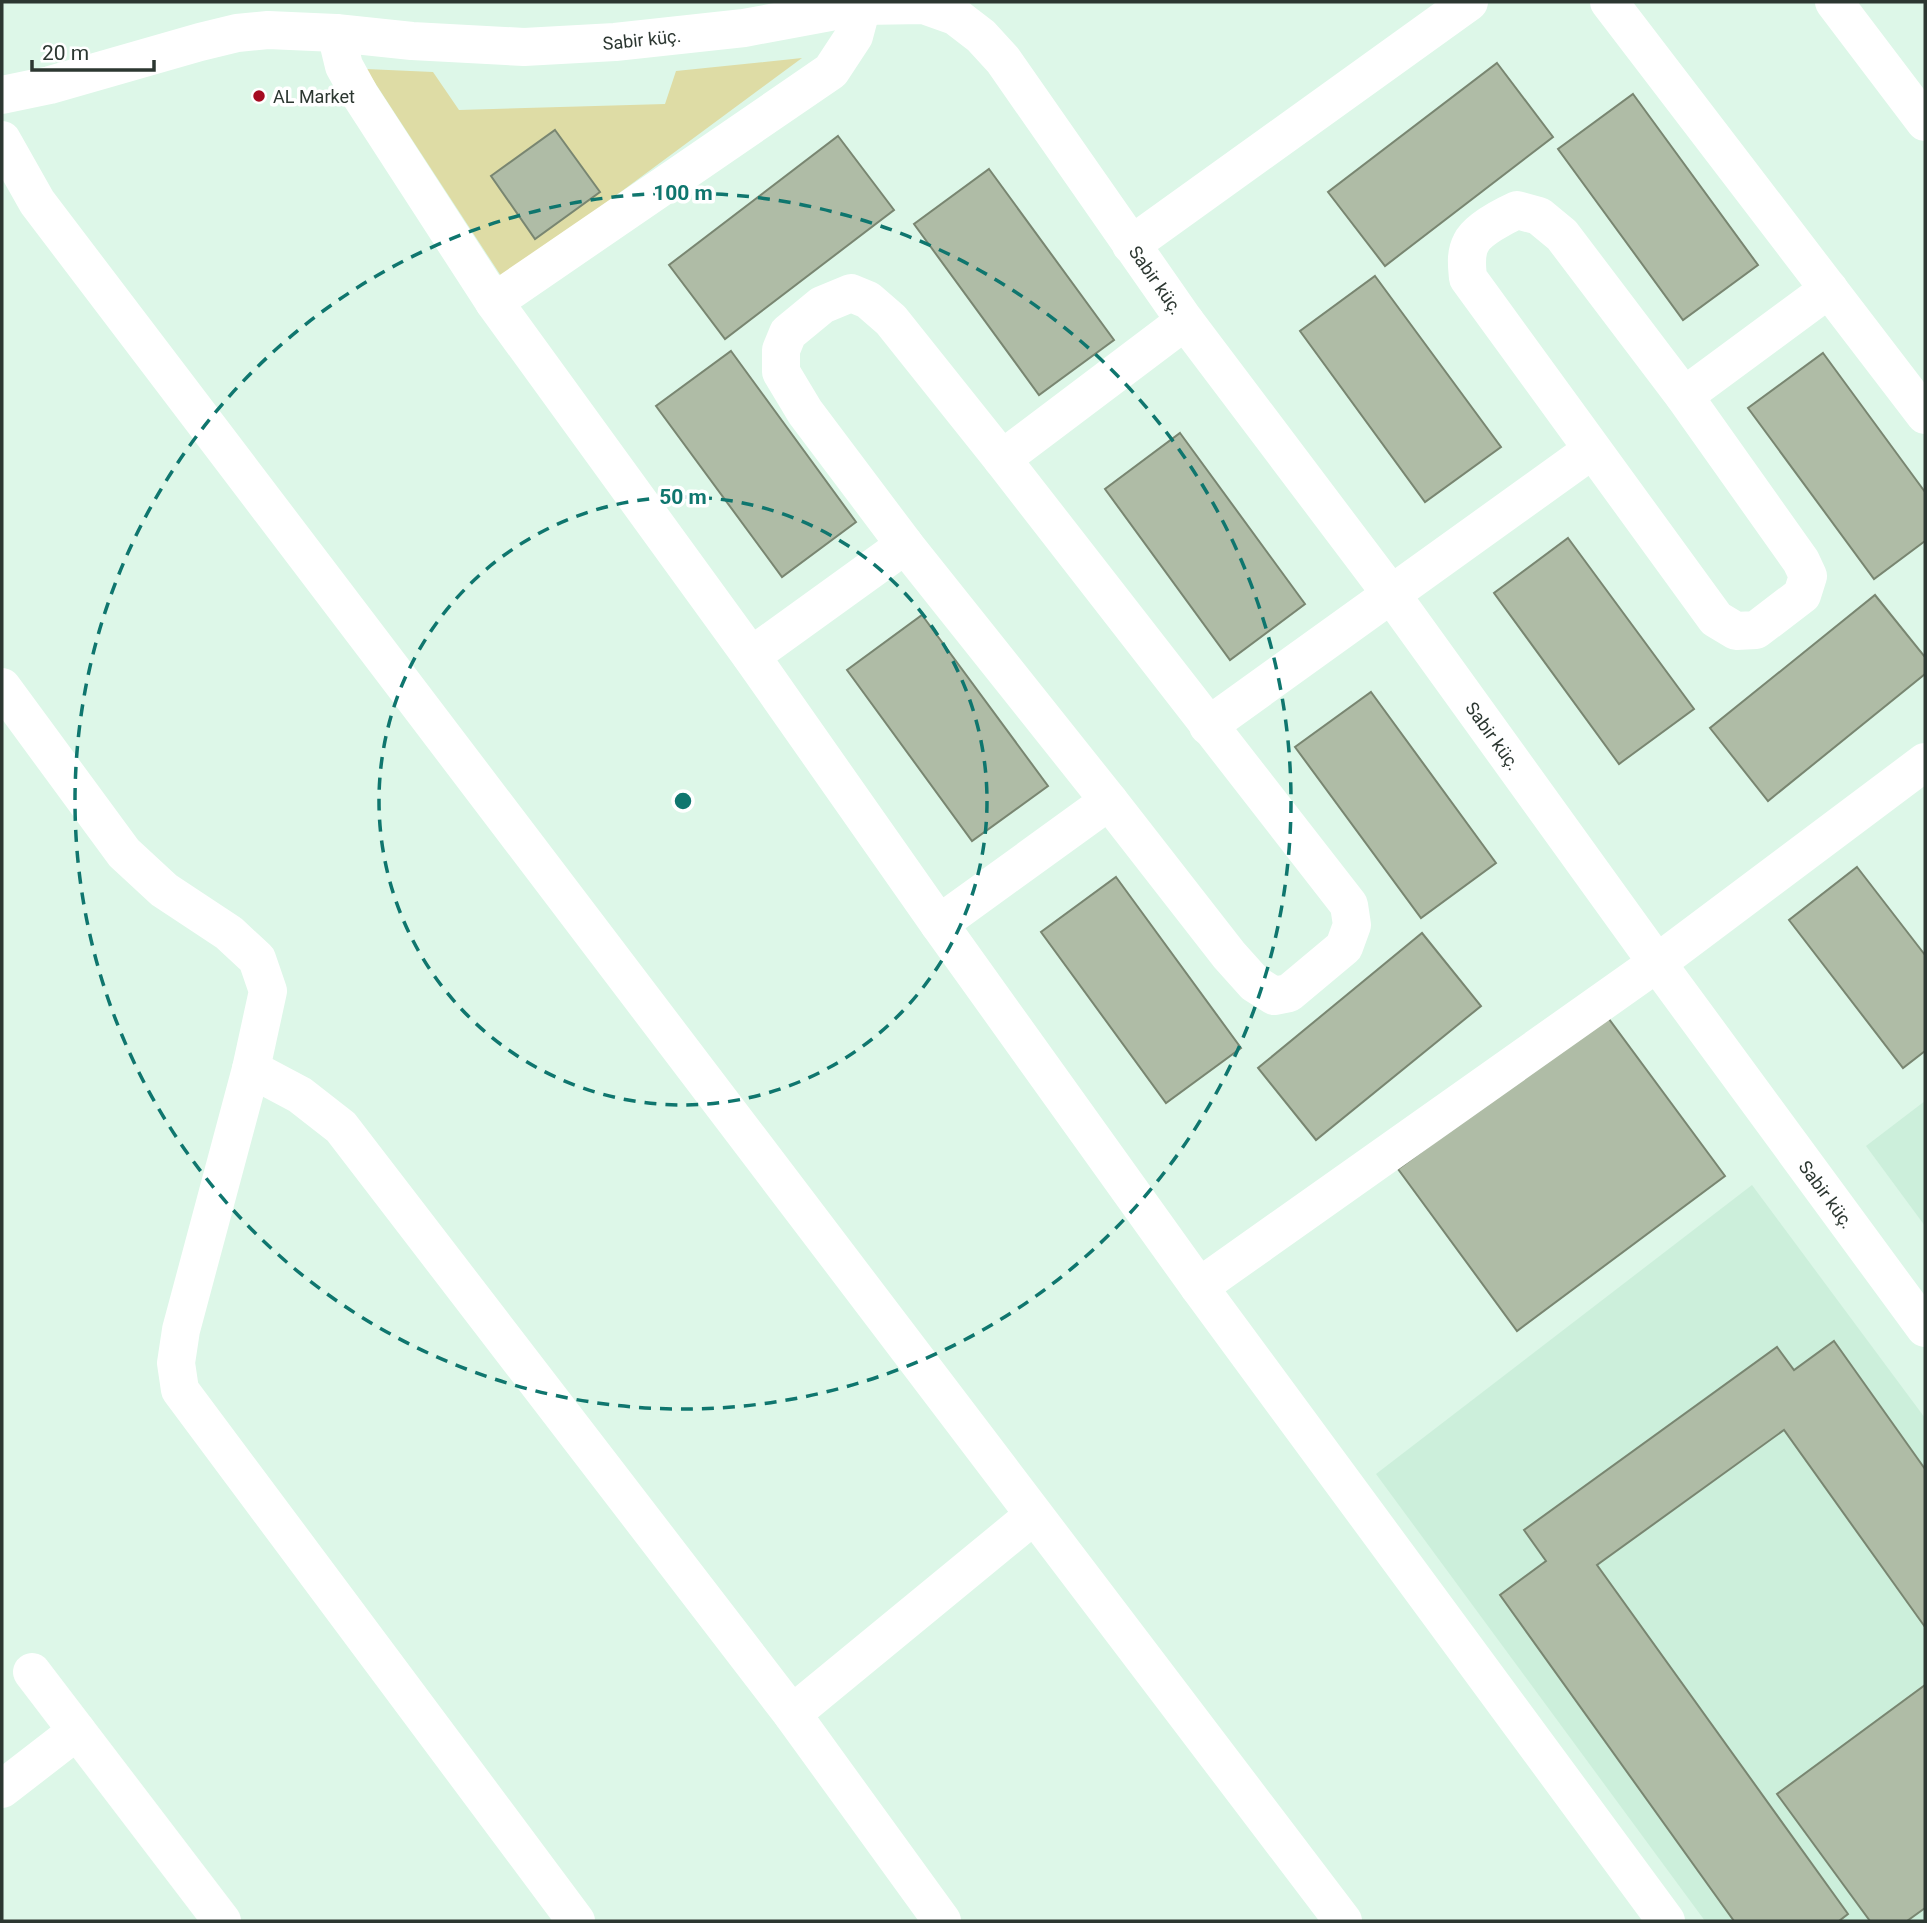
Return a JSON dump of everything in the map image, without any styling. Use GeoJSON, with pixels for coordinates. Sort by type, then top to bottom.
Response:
{"type":"FeatureCollection","features":[{"type":"Feature","properties":{"kind":"street"},"geometry":{"type":"LineString","coordinates":[[1131,245],[1469,2]]}},
{"type":"Feature","properties":{"kind":"street"},"geometry":{"type":"LineString","coordinates":[[1609,2],[1925,415]]}},
{"type":"Feature","properties":{"kind":"street"},"geometry":{"type":"LineString","coordinates":[[1834,2],[1925,122]]}},
{"type":"Feature","properties":{"kind":"street","name":"Sabir küç."},"geometry":{"type":"LineString","coordinates":[[2,95],[50,85],[237,33],[268,30],[524,47],[615,42],[744,28],[862,6],[924,5],[955,16],[981,36],[1003,60],[1185,321],[1391,594],[1925,1328]]}},
{"type":"Feature","properties":{"kind":"street"},"geometry":{"type":"LineString","coordinates":[[494,302],[831,71],[854,36],[862,6]]}},
{"type":"Feature","properties":{"kind":"street"},"geometry":{"type":"LineString","coordinates":[[336,33],[344,66],[360,95],[494,302],[751,656],[1199,1287],[1666,1921]]}},
{"type":"Feature","properties":{"kind":"street"},"geometry":{"type":"LineString","coordinates":[[2,140],[37,202],[1343,1921]]}},
{"type":"Feature","properties":{"kind":"street"},"geometry":{"type":"LineString","coordinates":[[1517,210],[1539,216],[1562,235],[1684,396],[1801,561],[1808,576],[1802,595],[1756,630],[1736,631],[1716,619],[1592,450],[1468,278],[1467,259],[1471,242],[1498,218],[1517,210]]}},
{"type":"Feature","properties":{"kind":"street"},"geometry":{"type":"LineString","coordinates":[[1684,396],[1829,289]]}},
{"type":"Feature","properties":{"kind":"street"},"geometry":{"type":"LineString","coordinates":[[851,293],[869,300],[891,320],[1002,459],[1349,905],[1352,925],[1344,947],[1289,993],[1274,996],[1255,984],[1229,955],[905,545],[805,412],[781,372],[781,350],[788,333],[822,305],[841,297],[851,293]]}},
{"type":"Feature","properties":{"kind":"street"},"geometry":{"type":"LineString","coordinates":[[1002,459],[1185,321]]}},
{"type":"Feature","properties":{"kind":"street"},"geometry":{"type":"LineString","coordinates":[[1208,726],[1592,450]]}},
{"type":"Feature","properties":{"kind":"street"},"geometry":{"type":"LineString","coordinates":[[751,656],[905,545]]}},
{"type":"Feature","properties":{"kind":"street"},"geometry":{"type":"LineString","coordinates":[[2,687],[124,853],[164,890],[229,933],[257,959],[268,991],[251,1069],[181,1330],[176,1363],[180,1390],[576,1921]]}},
{"type":"Feature","properties":{"kind":"street"},"geometry":{"type":"LineString","coordinates":[[1199,1287],[1657,963],[1925,762]]}},
{"type":"Feature","properties":{"kind":"street"},"geometry":{"type":"LineString","coordinates":[[939,923],[1109,801]]}},
{"type":"Feature","properties":{"kind":"street"},"geometry":{"type":"LineString","coordinates":[[251,1069],[300,1096],[341,1127],[792,1714],[942,1921]]}},
{"type":"Feature","properties":{"kind":"street"},"geometry":{"type":"LineString","coordinates":[[792,1714],[1034,1515]]}},
{"type":"Feature","properties":{"kind":"street"},"geometry":{"type":"LineString","coordinates":[[32,1672],[222,1921]]}},
{"type":"Feature","properties":{"kind":"street"},"geometry":{"type":"LineString","coordinates":[[2,1789],[77,1731]]}},
{"type":"Feature","properties":{"kind":"shaded area"},"geometry":{"type":"Polygon","coordinates":[[[802,58],[503,279],[366,69],[433,72],[459,110],[665,104],[676,71],[802,58]]]}},
{"type":"Feature","properties":{"kind":"shaded area"},"geometry":{"type":"Polygon","coordinates":[[[1925,1101],[1925,1226],[1866,1146],[1925,1101]]]}},
{"type":"Feature","properties":{"kind":"shaded area"},"geometry":{"type":"Polygon","coordinates":[[[1752,1185],[1925,1418],[1925,1921],[1705,1921],[1376,1474],[1752,1185]]]}},
{"type":"Feature","properties":{"kind":"building"},"geometry":{"type":"Polygon","coordinates":[[[1497,63],[1553,137],[1385,266],[1328,192],[1497,63]]]}},
{"type":"Feature","properties":{"kind":"building"},"geometry":{"type":"Polygon","coordinates":[[[1633,94],[1758,265],[1683,320],[1558,149],[1633,94]]]}},
{"type":"Feature","properties":{"kind":"building"},"geometry":{"type":"Polygon","coordinates":[[[555,130],[600,192],[535,239],[491,176],[555,130]]]}},
{"type":"Feature","properties":{"kind":"building"},"geometry":{"type":"Polygon","coordinates":[[[838,136],[894,210],[725,339],[669,265],[838,136]]]}},
{"type":"Feature","properties":{"kind":"building"},"geometry":{"type":"Polygon","coordinates":[[[989,169],[1114,340],[1039,395],[914,224],[989,169]]]}},
{"type":"Feature","properties":{"kind":"building"},"geometry":{"type":"Polygon","coordinates":[[[1375,276],[1501,447],[1425,502],[1300,331],[1375,276]]]}},
{"type":"Feature","properties":{"kind":"building"},"geometry":{"type":"Polygon","coordinates":[[[731,351],[856,522],[782,577],[656,406],[731,351]]]}},
{"type":"Feature","properties":{"kind":"building"},"geometry":{"type":"Polygon","coordinates":[[[1823,353],[1925,492],[1925,541],[1874,579],[1748,408],[1823,353]]]}},
{"type":"Feature","properties":{"kind":"building"},"geometry":{"type":"Polygon","coordinates":[[[1180,433],[1305,604],[1230,660],[1105,489],[1180,433]]]}},
{"type":"Feature","properties":{"kind":"building"},"geometry":{"type":"Polygon","coordinates":[[[1568,538],[1694,709],[1619,764],[1494,593],[1568,538]]]}},
{"type":"Feature","properties":{"kind":"building"},"geometry":{"type":"Polygon","coordinates":[[[1875,595],[1925,657],[1925,674],[1768,801],[1710,728],[1875,595]]]}},
{"type":"Feature","properties":{"kind":"building"},"geometry":{"type":"Polygon","coordinates":[[[922,615],[1048,786],[972,841],[847,670],[922,615]]]}},
{"type":"Feature","properties":{"kind":"building"},"geometry":{"type":"Polygon","coordinates":[[[1371,692],[1496,863],[1421,918],[1295,747],[1371,692]]]}},
{"type":"Feature","properties":{"kind":"building"},"geometry":{"type":"Polygon","coordinates":[[[1857,867],[1925,955],[1925,1051],[1903,1068],[1789,920],[1857,867]]]}},
{"type":"Feature","properties":{"kind":"building"},"geometry":{"type":"Polygon","coordinates":[[[1116,877],[1241,1048],[1166,1103],[1041,932],[1116,877]]]}},
{"type":"Feature","properties":{"kind":"building"},"geometry":{"type":"Polygon","coordinates":[[[1422,933],[1481,1006],[1316,1140],[1258,1068],[1422,933]]]}},
{"type":"Feature","properties":{"kind":"building"},"geometry":{"type":"Polygon","coordinates":[[[1606,1015],[1725,1176],[1517,1331],[1398,1169],[1606,1015]]]}},
{"type":"Feature","properties":{"kind":"building"},"geometry":{"type":"Polygon","coordinates":[[[1834,1341],[1925,1469],[1925,1627],[1784,1430],[1597,1565],[1848,1914],[1839,1921],[1734,1921],[1500,1595],[1546,1561],[1524,1530],[1777,1347],[1794,1370],[1834,1341]]]}},
{"type":"Feature","properties":{"kind":"building"},"geometry":{"type":"Polygon","coordinates":[[[1925,1685],[1925,1908],[1907,1921],[1870,1921],[1777,1794],[1925,1685]]]}},
{"type":"Feature","properties":{"kind":"place","name":"AL Market"},"geometry":{"type":"Point","coordinates":[259,96]}}]}
